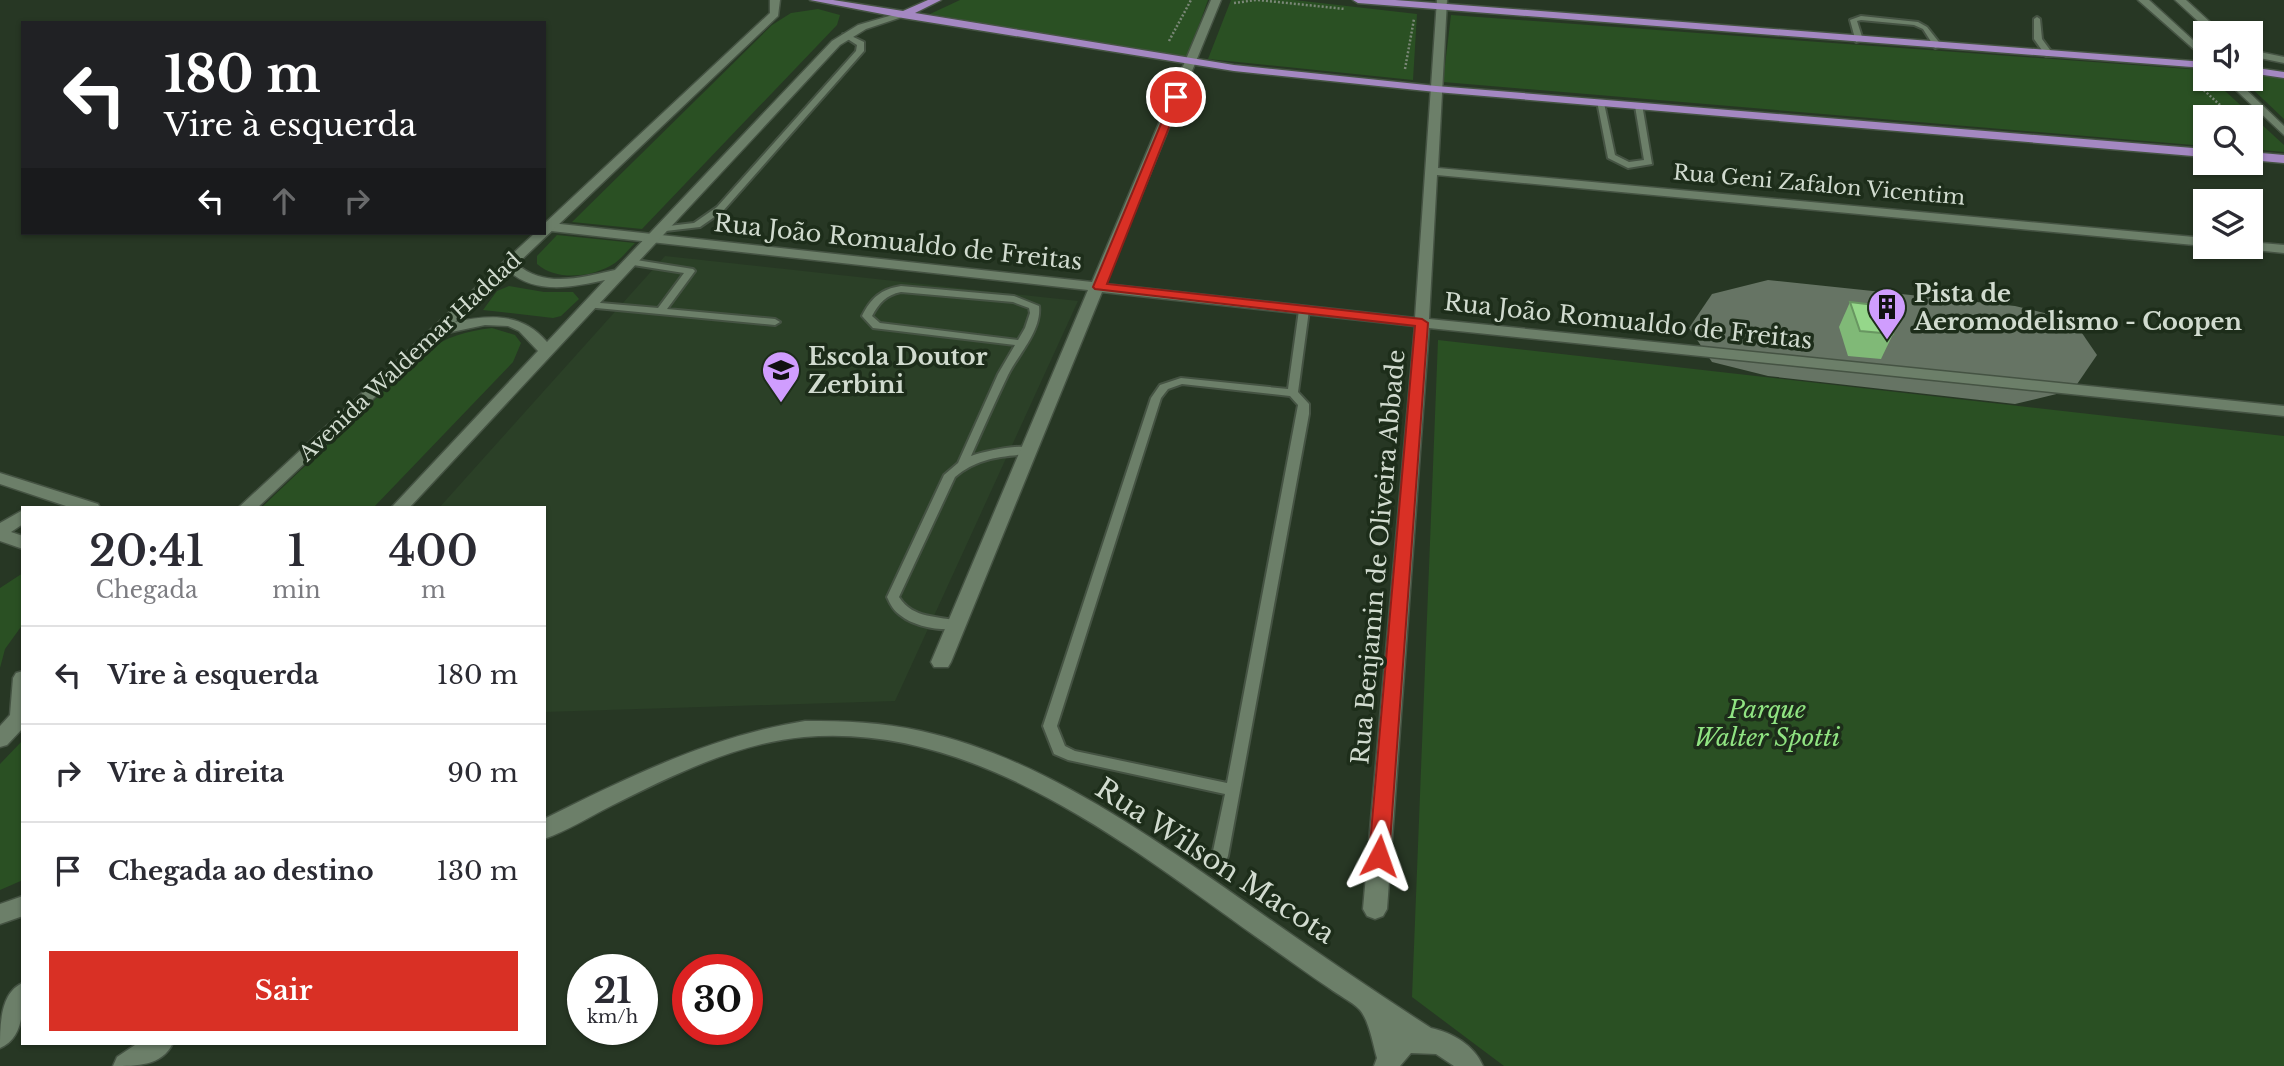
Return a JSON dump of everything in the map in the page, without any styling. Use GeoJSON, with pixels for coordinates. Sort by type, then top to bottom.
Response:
{"type":"FeatureCollection","features":[{"type":"Feature","properties":{"kind":"main road"},"geometry":{"type":"LineString","coordinates":[[815,0],[1190,62],[1436,89],[2193,152]]}},
{"type":"Feature","properties":{"kind":"main road"},"geometry":{"type":"LineString","coordinates":[[903,15],[936,0]]}},
{"type":"Feature","properties":{"kind":"main road"},"geometry":{"type":"LineString","coordinates":[[1358,0],[1442,4],[1859,40],[2193,64]]}},
{"type":"Feature","properties":{"kind":"main road"},"geometry":{"type":"LineString","coordinates":[[2263,72],[2284,75]]}},
{"type":"Feature","properties":{"kind":"main road"},"geometry":{"type":"LineString","coordinates":[[2263,157],[2284,159]]}},
{"type":"Feature","properties":{"kind":"street","name":"Avenida Waldemar Haddad"},"geometry":{"type":"LineString","coordinates":[[546,232],[775,14],[775,0]]}},
{"type":"Feature","properties":{"kind":"street"},"geometry":{"type":"LineString","coordinates":[[941,662],[1216,0]]}},
{"type":"Feature","properties":{"kind":"street"},"geometry":{"type":"LineString","coordinates":[[2143,0],[2193,45]]}},
{"type":"Feature","properties":{"kind":"street"},"geometry":{"type":"LineString","coordinates":[[2180,0],[2204,21]]}},
{"type":"Feature","properties":{"kind":"street","name":"Rua Benjamin de Oliveira Abbade"},"geometry":{"type":"LineString","coordinates":[[1375,909],[1422,323],[1442,4]]}},
{"type":"Feature","properties":{"kind":"street"},"geometry":{"type":"LineString","coordinates":[[401,506],[845,35],[903,15]]}},
{"type":"Feature","properties":{"kind":"street"},"geometry":{"type":"LineString","coordinates":[[2263,56],[2284,60]]}},
{"type":"Feature","properties":{"kind":"street"},"geometry":{"type":"LineString","coordinates":[[2241,91],[2284,132]]}},
{"type":"Feature","properties":{"kind":"street","name":"Rua Geni Zafalon Vicentim"},"geometry":{"type":"LineString","coordinates":[[1430,170],[2193,241]]}},
{"type":"Feature","properties":{"kind":"street","name":"Rua João Romualdo de Freitas"},"geometry":{"type":"LineString","coordinates":[[551,227],[656,234],[1422,323],[2284,411]]}},
{"type":"Feature","properties":{"kind":"street","name":"Avenida Waldemar Haddad"},"geometry":{"type":"LineString","coordinates":[[248,506],[542,235]]}},
{"type":"Feature","properties":{"kind":"street"},"geometry":{"type":"LineString","coordinates":[[2263,247],[2284,249]]}},
{"type":"Feature","properties":{"kind":"street"},"geometry":{"type":"LineString","coordinates":[[510,265],[520,276],[537,282],[562,283],[619,273]]}},
{"type":"Feature","properties":{"kind":"street"},"geometry":{"type":"LineString","coordinates":[[440,330],[473,322],[513,323],[528,328],[546,351]]}},
{"type":"Feature","properties":{"kind":"street"},"geometry":{"type":"LineString","coordinates":[[0,478],[85,506]]}},
{"type":"Feature","properties":{"kind":"street"},"geometry":{"type":"LineString","coordinates":[[38,506],[52,496]]}},
{"type":"Feature","properties":{"kind":"street"},"geometry":{"type":"LineString","coordinates":[[0,533],[21,517]]}},
{"type":"Feature","properties":{"kind":"street"},"geometry":{"type":"LineString","coordinates":[[0,533],[21,542]]}},
{"type":"Feature","properties":{"kind":"street"},"geometry":{"type":"LineString","coordinates":[[0,739],[21,717]]}},
{"type":"Feature","properties":{"kind":"street","name":"Rua Wilson Macota"},"geometry":{"type":"LineString","coordinates":[[546,829],[691,761],[753,740],[804,729],[859,729],[911,735],[988,761],[1092,815],[1164,859],[1371,1004],[1424,1038],[1452,1046],[1470,1066]]}},
{"type":"Feature","properties":{"kind":"street"},"geometry":{"type":"LineString","coordinates":[[0,914],[21,907]]}},
{"type":"Feature","properties":{"kind":"street"},"geometry":{"type":"LineString","coordinates":[[0,1034],[21,997]]}},
{"type":"Feature","properties":{"kind":"street"},"geometry":{"type":"LineString","coordinates":[[1371,1004],[1388,1062]]}},
{"type":"Feature","properties":{"kind":"street"},"geometry":{"type":"LineString","coordinates":[[1388,1062],[1398,1047],[1410,1040],[1424,1038]]}},
{"type":"Feature","properties":{"kind":"street"},"geometry":{"type":"LineString","coordinates":[[126,1066],[157,1045]]}},
{"type":"Feature","properties":{"kind":"lane"},"geometry":{"type":"LineString","coordinates":[[2037,19],[2038,38],[2049,54]]}},
{"type":"Feature","properties":{"kind":"lane"},"geometry":{"type":"LineString","coordinates":[[1859,40],[1853,20],[1908,20],[1925,28],[1938,46]]}},
{"type":"Feature","properties":{"kind":"lane"},"geometry":{"type":"LineString","coordinates":[[656,234],[697,225],[720,209],[860,51],[860,44],[845,35]]}},
{"type":"Feature","properties":{"kind":"lane"},"geometry":{"type":"LineString","coordinates":[[1600,103],[1611,156],[1628,165],[1649,162],[1639,106]]}},
{"type":"Feature","properties":{"kind":"lane"},"geometry":{"type":"LineString","coordinates":[[630,261],[690,271],[660,312]]}},
{"type":"Feature","properties":{"kind":"lane"},"geometry":{"type":"LineString","coordinates":[[964,462],[1003,374],[1021,343],[1035,313],[1031,303],[1014,299],[888,290],[873,302],[867,316],[877,326],[1021,343]]}},
{"type":"Feature","properties":{"kind":"lane"},"geometry":{"type":"LineString","coordinates":[[589,305],[775,322]]}},
{"type":"Feature","properties":{"kind":"lane"},"geometry":{"type":"LineString","coordinates":[[1293,393],[1304,310]]}},
{"type":"Feature","properties":{"kind":"lane"},"geometry":{"type":"LineString","coordinates":[[1220,856],[1234,790],[1304,404],[1293,393],[1181,381],[1164,387],[1156,398],[1050,726],[1059,750],[1073,756],[1234,790]]}},
{"type":"Feature","properties":{"kind":"lane"},"geometry":{"type":"LineString","coordinates":[[956,625],[916,620],[899,610],[893,597],[950,475],[964,462],[979,455],[1030,450]]}},
{"type":"Feature","properties":{"kind":"lane"},"geometry":{"type":"LineString","coordinates":[[546,816],[571,816]]}},
{"type":"Feature","properties":{"kind":"path"},"geometry":{"type":"LineString","coordinates":[[1258,0],[1351,9]]}},
{"type":"Feature","properties":{"kind":"path"},"geometry":{"type":"LineString","coordinates":[[1396,73],[1406,66],[1415,22],[1414,17],[1408,16]]}},
{"type":"Feature","properties":{"kind":"path"},"geometry":{"type":"LineString","coordinates":[[2191,79],[2220,105]]}},
{"type":"Feature","properties":{"kind":"shaded area","name":"Escola Doutor Zerbini"},"geometry":{"type":"Polygon","coordinates":[[[665,256],[1078,301],[895,701],[546,712],[546,506],[441,506],[665,256]]]}},
{"type":"Feature","properties":{"kind":"green space"},"geometry":{"type":"Polygon","coordinates":[[[960,0],[1208,0],[1187,58],[930,14],[960,0]]]}},
{"type":"Feature","properties":{"kind":"green space"},"geometry":{"type":"Polygon","coordinates":[[[1231,0],[1294,0],[1417,14],[1413,80],[1208,59],[1231,0]]]}},
{"type":"Feature","properties":{"kind":"green space"},"geometry":{"type":"Polygon","coordinates":[[[818,9],[840,15],[837,25],[642,229],[572,222],[772,25],[791,13],[818,9]]]}},
{"type":"Feature","properties":{"kind":"green space"},"geometry":{"type":"Polygon","coordinates":[[[1451,15],[2193,69],[2193,91],[2225,91],[2240,105],[2193,105],[2193,145],[1443,82],[1451,15]]]}},
{"type":"Feature","properties":{"kind":"green space"},"geometry":{"type":"Polygon","coordinates":[[[2263,75],[2284,78],[2284,119],[2255,91],[2263,91],[2263,75]]]}},
{"type":"Feature","properties":{"kind":"green space"},"geometry":{"type":"Polygon","coordinates":[[[2263,126],[2284,145],[2284,152],[2263,150],[2263,126]]]}},
{"type":"Feature","properties":{"kind":"green space"},"geometry":{"type":"Polygon","coordinates":[[[557,235],[635,243],[618,261],[606,268],[576,276],[565,275],[545,270],[537,264],[537,256],[557,235]]]}},
{"type":"Feature","properties":{"kind":"green space"},"geometry":{"type":"Polygon","coordinates":[[[509,286],[544,292],[573,292],[579,299],[561,316],[553,318],[483,310],[497,291],[509,286]]]}},
{"type":"Feature","properties":{"kind":"green space"},"geometry":{"type":"Polygon","coordinates":[[[492,328],[515,335],[521,343],[513,362],[375,506],[263,506],[425,352],[457,335],[492,328]]]}},
{"type":"Feature","properties":{"kind":"green space","name":"Parque Walter Spotti"},"geometry":{"type":"Polygon","coordinates":[[[1438,340],[2284,436],[2284,1066],[1504,1066],[1412,997],[1438,340]]]}},
{"type":"Feature","properties":{"kind":"green space"},"geometry":{"type":"Polygon","coordinates":[[[21,574],[21,627],[5,649],[0,668],[0,588],[21,574]]]}},
{"type":"Feature","properties":{"kind":"green space"},"geometry":{"type":"Polygon","coordinates":[[[21,742],[21,881],[0,890],[0,764],[21,742]]]}},
{"type":"Feature","properties":{"kind":"building"},"geometry":{"type":"Polygon","coordinates":[[[1850,302],[1883,306],[1893,334],[1860,331],[1850,302]]]}},
{"type":"Feature","properties":{"kind":"runway"},"geometry":{"type":"LineString","coordinates":[[1768,328],[2015,355]]}},
{"type":"Feature","properties":{"kind":"place","name":"Pista de Aeromodelismo - Coopen"},"geometry":{"type":"Point","coordinates":[1887,341]}},
{"type":"Feature","properties":{"kind":"place","name":"Escola Doutor Zerbini"},"geometry":{"type":"Point","coordinates":[781,404]}},
{"type":"Feature","properties":{"kind":"route"},"geometry":{"type":"LineString","coordinates":[[1176,97],[1099,287],[1422,323],[1379,856]]}}]}
